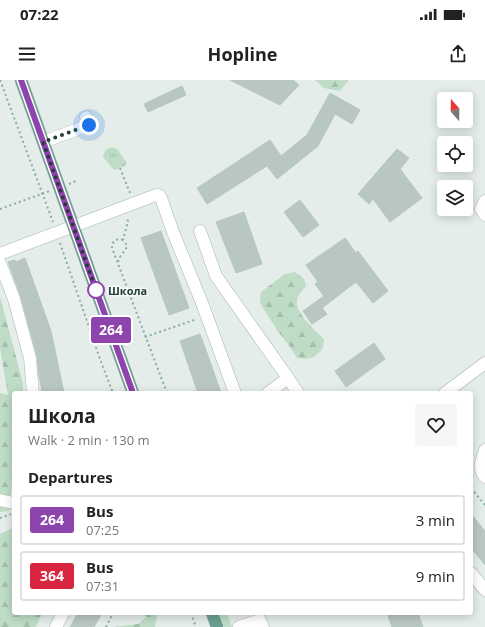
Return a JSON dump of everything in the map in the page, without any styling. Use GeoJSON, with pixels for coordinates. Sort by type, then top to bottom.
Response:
{"type":"FeatureCollection","features":[{"type":"Feature","properties":{"kind":"main road"},"geometry":{"type":"LineString","coordinates":[[21,80],[132,391]]}},
{"type":"Feature","properties":{"kind":"main road"},"geometry":{"type":"LineString","coordinates":[[213,615],[217,627]]}},
{"type":"Feature","properties":{"kind":"lane"},"geometry":{"type":"LineString","coordinates":[[43,142],[89,125],[86,117]]}},
{"type":"Feature","properties":{"kind":"lane"},"geometry":{"type":"LineString","coordinates":[[0,254],[159,195],[207,316],[234,391]]}},
{"type":"Feature","properties":{"kind":"lane"},"geometry":{"type":"LineString","coordinates":[[485,201],[481,207],[485,215]]}},
{"type":"Feature","properties":{"kind":"lane"},"geometry":{"type":"LineString","coordinates":[[200,232],[216,276],[297,391]]}},
{"type":"Feature","properties":{"kind":"lane"},"geometry":{"type":"LineString","coordinates":[[0,263],[14,299],[30,358],[33,391]]}},
{"type":"Feature","properties":{"kind":"lane"},"geometry":{"type":"LineString","coordinates":[[448,391],[485,363]]}},
{"type":"Feature","properties":{"kind":"lane"},"geometry":{"type":"LineString","coordinates":[[271,391],[288,378]]}},
{"type":"Feature","properties":{"kind":"lane"},"geometry":{"type":"LineString","coordinates":[[485,450],[480,468],[485,478]]}},
{"type":"Feature","properties":{"kind":"lane"},"geometry":{"type":"LineString","coordinates":[[0,500],[12,503]]}},
{"type":"Feature","properties":{"kind":"lane"},"geometry":{"type":"LineString","coordinates":[[473,575],[485,590]]}},
{"type":"Feature","properties":{"kind":"lane"},"geometry":{"type":"LineString","coordinates":[[56,627],[61,615]]}},
{"type":"Feature","properties":{"kind":"lane"},"geometry":{"type":"LineString","coordinates":[[239,627],[260,620],[263,627]]}},
{"type":"Feature","properties":{"kind":"path"},"geometry":{"type":"LineString","coordinates":[[120,168],[128,206],[128,221],[123,240]]}},
{"type":"Feature","properties":{"kind":"path"},"geometry":{"type":"LineString","coordinates":[[0,209],[76,181]]}},
{"type":"Feature","properties":{"kind":"path"},"geometry":{"type":"LineString","coordinates":[[118,263],[127,247],[120,238],[115,240],[112,244],[112,248],[166,391]]}},
{"type":"Feature","properties":{"kind":"path"},"geometry":{"type":"LineString","coordinates":[[146,337],[207,316]]}},
{"type":"Feature","properties":{"kind":"path"},"geometry":{"type":"LineString","coordinates":[[473,490],[485,505]]}},
{"type":"Feature","properties":{"kind":"path"},"geometry":{"type":"LineString","coordinates":[[0,518],[12,514]]}},
{"type":"Feature","properties":{"kind":"path"},"geometry":{"type":"LineString","coordinates":[[106,627],[112,615]]}},
{"type":"Feature","properties":{"kind":"path"},"geometry":{"type":"LineString","coordinates":[[192,615],[196,627]]}},
{"type":"Feature","properties":{"kind":"green space"},"geometry":{"type":"Polygon","coordinates":[[[315,80],[349,80],[340,91],[324,88],[315,80]]]}},
{"type":"Feature","properties":{"kind":"green space"},"geometry":{"type":"Polygon","coordinates":[[[112,147],[117,149],[127,163],[125,166],[114,170],[103,157],[106,150],[112,147]]]}},
{"type":"Feature","properties":{"kind":"green space"},"geometry":{"type":"Polygon","coordinates":[[[295,272],[304,279],[306,286],[298,296],[298,308],[305,320],[324,340],[322,350],[314,357],[306,359],[297,358],[260,303],[261,292],[285,274],[295,272]]]}},
{"type":"Feature","properties":{"kind":"green space"},"geometry":{"type":"Polygon","coordinates":[[[0,297],[23,383],[23,391],[12,391],[12,482],[9,511],[0,512],[0,393],[8,395],[0,348],[0,297]]]}},
{"type":"Feature","properties":{"kind":"green space"},"geometry":{"type":"Polygon","coordinates":[[[12,528],[12,615],[41,615],[36,627],[0,627],[0,534],[12,528]]]}},
{"type":"Feature","properties":{"kind":"green space"},"geometry":{"type":"Polygon","coordinates":[[[145,615],[158,615],[155,627],[114,627],[138,624],[146,617],[145,615]]]}},
{"type":"Feature","properties":{"kind":"green space"},"geometry":{"type":"Polygon","coordinates":[[[220,615],[228,615],[232,627],[224,627],[220,615]]]}},
{"type":"Feature","properties":{"kind":"building"},"geometry":{"type":"Polygon","coordinates":[[[230,80],[293,80],[299,85],[280,105],[230,80]]]}},
{"type":"Feature","properties":{"kind":"building"},"geometry":{"type":"Polygon","coordinates":[[[182,86],[186,95],[148,112],[144,104],[182,86]]]}},
{"type":"Feature","properties":{"kind":"building"},"geometry":{"type":"Polygon","coordinates":[[[330,93],[360,110],[352,124],[335,114],[318,146],[277,179],[267,166],[207,204],[197,188],[270,140],[281,156],[307,135],[330,93]]]}},
{"type":"Feature","properties":{"kind":"building"},"geometry":{"type":"Polygon","coordinates":[[[397,149],[409,158],[400,169],[422,198],[390,222],[373,199],[369,204],[358,194],[397,149]]]}},
{"type":"Feature","properties":{"kind":"building"},"geometry":{"type":"Polygon","coordinates":[[[300,200],[319,225],[303,237],[284,212],[300,200]]]}},
{"type":"Feature","properties":{"kind":"building"},"geometry":{"type":"Polygon","coordinates":[[[244,212],[262,264],[236,273],[216,222],[244,212]]]}},
{"type":"Feature","properties":{"kind":"building"},"geometry":{"type":"Polygon","coordinates":[[[161,231],[189,308],[169,315],[141,238],[161,231]]]}},
{"type":"Feature","properties":{"kind":"building"},"geometry":{"type":"Polygon","coordinates":[[[345,238],[356,253],[358,251],[388,291],[373,303],[356,282],[322,308],[327,314],[312,324],[303,311],[324,296],[315,284],[318,282],[306,265],[345,238]]]}},
{"type":"Feature","properties":{"kind":"building"},"geometry":{"type":"Polygon","coordinates":[[[25,258],[51,331],[64,391],[42,391],[37,356],[21,297],[8,262],[15,260],[16,262],[25,258]]]}},
{"type":"Feature","properties":{"kind":"building"},"geometry":{"type":"Polygon","coordinates":[[[200,334],[220,391],[197,391],[180,341],[200,334]]]}},
{"type":"Feature","properties":{"kind":"building"},"geometry":{"type":"Polygon","coordinates":[[[374,343],[385,359],[346,387],[335,371],[374,343]]]}},
{"type":"Feature","properties":{"kind":"building"},"geometry":{"type":"Polygon","coordinates":[[[473,516],[485,531],[485,565],[473,550],[473,516]]]}},
{"type":"Feature","properties":{"kind":"building"},"geometry":{"type":"Polygon","coordinates":[[[77,615],[101,615],[94,627],[70,627],[77,615]]]}},
{"type":"Feature","properties":{"kind":"building"},"geometry":{"type":"Polygon","coordinates":[[[388,615],[419,615],[423,627],[392,627],[388,615]]]}},
{"type":"Feature","properties":{"kind":"bus line","name":"264"},"geometry":{"type":"LineString","coordinates":[[21,80],[132,391]]}},
{"type":"Feature","properties":{"kind":"place","name":"Школа"},"geometry":{"type":"Point","coordinates":[96,290]}},
{"type":"Feature","properties":{"kind":"route"},"geometry":{"type":"LineString","coordinates":[[89,125],[43,142],[96,290]]}}]}
